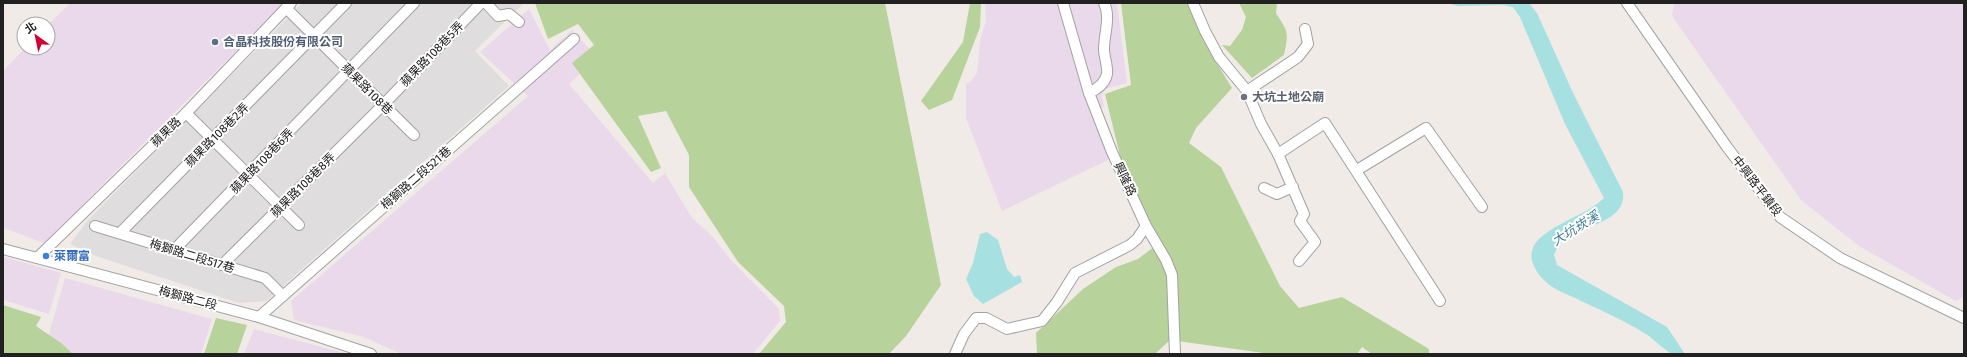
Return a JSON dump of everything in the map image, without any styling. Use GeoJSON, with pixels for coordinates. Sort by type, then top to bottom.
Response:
{"type":"FeatureCollection","features":[{"type":"Feature","properties":{"kind":"street","name":"蘋果路108巷2弄"},"geometry":{"type":"LineString","coordinates":[[120,233],[346,3]]}},
{"type":"Feature","properties":{"kind":"street","name":"蘋果路108巷6弄"},"geometry":{"type":"LineString","coordinates":[[174,250],[414,3]]}},
{"type":"Feature","properties":{"kind":"street","name":"蘋果路108巷5弄"},"geometry":{"type":"LineString","coordinates":[[383,105],[481,3]]}},
{"type":"Feature","properties":{"kind":"street"},"geometry":{"type":"LineString","coordinates":[[486,3],[498,16],[509,14],[519,22]]}},
{"type":"Feature","properties":{"kind":"street","name":"興隆路"},"geometry":{"type":"LineString","coordinates":[[1063,3],[1089,93],[1112,152],[1146,226],[1166,260],[1172,275],[1174,354]]}},
{"type":"Feature","properties":{"kind":"street"},"geometry":{"type":"LineString","coordinates":[[1089,93],[1100,88],[1107,74],[1104,49],[1107,28],[1106,7],[1104,3]]}},
{"type":"Feature","properties":{"kind":"street"},"geometry":{"type":"LineString","coordinates":[[1193,3],[1205,31],[1219,57],[1247,91],[1261,124],[1278,154],[1293,186],[1304,214],[1300,220],[1315,242],[1299,261]]}},
{"type":"Feature","properties":{"kind":"street","name":"中興路平鎮段"},"geometry":{"type":"LineString","coordinates":[[1627,3],[1727,146],[1780,217],[1840,258],[1964,318]]}},
{"type":"Feature","properties":{"kind":"street","name":"蘋果路108巷"},"geometry":{"type":"LineString","coordinates":[[289,6],[314,36],[414,135]]}},
{"type":"Feature","properties":{"kind":"street","name":"蘋果路"},"geometry":{"type":"LineString","coordinates":[[38,258],[186,113],[289,6]]}},
{"type":"Feature","properties":{"kind":"street"},"geometry":{"type":"LineString","coordinates":[[1247,91],[1298,57],[1308,44],[1306,30]]}},
{"type":"Feature","properties":{"kind":"street","name":"梅獅路二段521巷"},"geometry":{"type":"LineString","coordinates":[[259,317],[574,39]]}},
{"type":"Feature","properties":{"kind":"street","name":"蘋果路108巷8弄"},"geometry":{"type":"LineString","coordinates":[[222,265],[383,105]]}},
{"type":"Feature","properties":{"kind":"street"},"geometry":{"type":"LineString","coordinates":[[186,113],[299,224]]}},
{"type":"Feature","properties":{"kind":"street"},"geometry":{"type":"LineString","coordinates":[[1278,154],[1326,123],[1440,301]]}},
{"type":"Feature","properties":{"kind":"street"},"geometry":{"type":"LineString","coordinates":[[1357,170],[1426,128],[1482,207]]}},
{"type":"Feature","properties":{"kind":"street"},"geometry":{"type":"LineString","coordinates":[[1264,188],[1277,194],[1293,186]]}},
{"type":"Feature","properties":{"kind":"street","name":"梅獅路二段517巷"},"geometry":{"type":"LineString","coordinates":[[95,226],[265,278],[283,296]]}},
{"type":"Feature","properties":{"kind":"street"},"geometry":{"type":"LineString","coordinates":[[955,354],[964,334],[976,318],[986,318],[1007,329],[1042,321],[1057,302],[1075,273],[1130,245],[1137,239],[1146,226]]}},
{"type":"Feature","properties":{"kind":"street","name":"梅獅路二段"},"geometry":{"type":"LineString","coordinates":[[3,249],[259,317],[371,354]]}},
{"type":"Feature","properties":{"kind":"shaded area"},"geometry":{"type":"Polygon","coordinates":[[[70,3],[284,3],[44,243],[3,228],[3,71],[17,56],[56,56],[56,17],[70,3]]]}},
{"type":"Feature","properties":{"kind":"shaded area"},"geometry":{"type":"Polygon","coordinates":[[[302,3],[524,3],[475,51],[509,86],[266,301],[239,303],[96,256],[70,244],[88,220],[302,3]]]}},
{"type":"Feature","properties":{"kind":"shaded area"},"geometry":{"type":"Polygon","coordinates":[[[985,3],[1059,3],[1110,159],[1002,211],[966,118],[966,84],[971,81],[977,73],[980,41],[986,21],[985,3]]]}},
{"type":"Feature","properties":{"kind":"shaded area"},"geometry":{"type":"Polygon","coordinates":[[[1067,3],[1117,3],[1127,83],[1105,89],[1102,96],[1104,106],[1099,109],[1067,3]]]}},
{"type":"Feature","properties":{"kind":"shaded area"},"geometry":{"type":"Polygon","coordinates":[[[1674,3],[1964,3],[1964,296],[1956,301],[1859,246],[1801,200],[1672,16],[1674,3]]]}},
{"type":"Feature","properties":{"kind":"shaded area"},"geometry":{"type":"Polygon","coordinates":[[[529,9],[550,50],[572,30],[597,57],[569,84],[653,183],[665,173],[692,218],[711,235],[731,260],[779,309],[780,321],[753,354],[401,354],[364,337],[294,320],[291,301],[528,96],[480,52],[529,9]]]}},
{"type":"Feature","properties":{"kind":"shaded area"},"geometry":{"type":"Polygon","coordinates":[[[3,257],[61,273],[49,314],[3,300],[3,257]]]}},
{"type":"Feature","properties":{"kind":"shaded area"},"geometry":{"type":"Polygon","coordinates":[[[65,278],[212,319],[201,354],[70,354],[47,341],[65,278]]]}},
{"type":"Feature","properties":{"kind":"shaded area"},"geometry":{"type":"Polygon","coordinates":[[[254,329],[348,354],[244,354],[254,329]]]}},
{"type":"Feature","properties":{"kind":"green space"},"geometry":{"type":"Polygon","coordinates":[[[535,3],[885,3],[941,285],[906,336],[889,354],[759,354],[786,322],[784,306],[738,262],[689,187],[689,155],[666,111],[638,116],[661,168],[651,172],[572,63],[594,45],[578,24],[548,39],[535,3]]]}},
{"type":"Feature","properties":{"kind":"green space"},"geometry":{"type":"Polygon","coordinates":[[[970,3],[981,3],[980,27],[952,100],[929,110],[921,101],[963,42],[970,3]]]}},
{"type":"Feature","properties":{"kind":"green space"},"geometry":{"type":"Polygon","coordinates":[[[1121,3],[1189,3],[1203,40],[1232,88],[1196,128],[1189,143],[1221,167],[1280,286],[1299,308],[1342,297],[1429,349],[1429,354],[1372,354],[1362,347],[1357,354],[1271,354],[1170,340],[1155,354],[1037,354],[1036,333],[1083,289],[1116,267],[1138,259],[1159,243],[1123,168],[1105,94],[1131,85],[1121,3]]]}},
{"type":"Feature","properties":{"kind":"green space"},"geometry":{"type":"Polygon","coordinates":[[[1239,3],[1277,3],[1276,13],[1283,24],[1287,37],[1284,55],[1252,78],[1222,45],[1230,46],[1242,30],[1246,17],[1239,3]]]}},
{"type":"Feature","properties":{"kind":"green space"},"geometry":{"type":"Polygon","coordinates":[[[3,305],[41,317],[36,326],[61,343],[73,354],[3,354],[3,305]]]}},
{"type":"Feature","properties":{"kind":"green space"},"geometry":{"type":"Polygon","coordinates":[[[216,318],[247,325],[237,354],[204,354],[216,318]]]}},
{"type":"Feature","properties":{"kind":"water","name":"大坑崁溪"},"geometry":{"type":"Polygon","coordinates":[[[1447,3],[1529,3],[1537,13],[1574,95],[1623,192],[1622,203],[1617,211],[1609,218],[1577,232],[1560,244],[1554,255],[1557,265],[1667,327],[1685,354],[1670,353],[1649,336],[1614,316],[1554,288],[1537,272],[1531,255],[1536,243],[1552,229],[1586,211],[1604,198],[1565,124],[1520,17],[1513,7],[1503,5],[1458,6],[1447,3]]]}},
{"type":"Feature","properties":{"kind":"water"},"geometry":{"type":"Polygon","coordinates":[[[987,232],[998,240],[1007,269],[1014,277],[1020,275],[1022,282],[983,304],[974,296],[966,279],[973,263],[980,234],[987,232]]]}},
{"type":"Feature","properties":{"kind":"place","name":"合晶科技股份有限公司"},"geometry":{"type":"Point","coordinates":[215,42]}},
{"type":"Feature","properties":{"kind":"place","name":"大坑土地公廟"},"geometry":{"type":"Point","coordinates":[1244,97]}},
{"type":"Feature","properties":{"kind":"place","name":"萊爾富"},"geometry":{"type":"Point","coordinates":[46,256]}}]}
